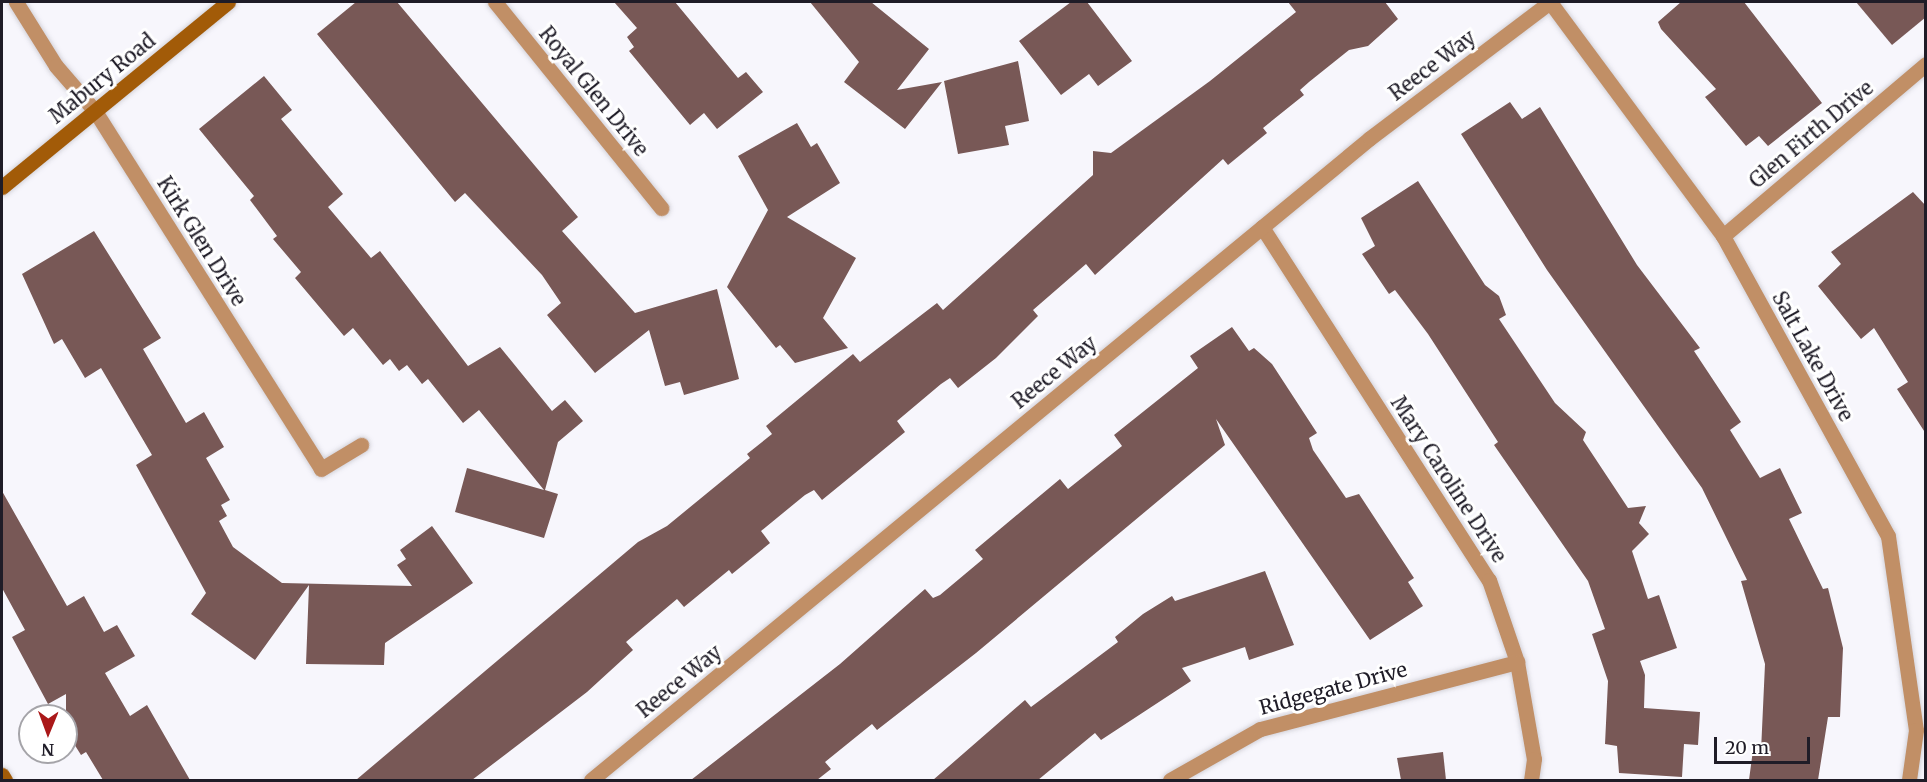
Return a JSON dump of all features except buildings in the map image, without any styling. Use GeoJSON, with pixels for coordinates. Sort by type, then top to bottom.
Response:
{"type":"FeatureCollection","features":[{"type":"Feature","properties":{"kind":"main road","name":"Mabury Road"},"geometry":{"type":"LineString","coordinates":[[2,187],[228,2]]}},
{"type":"Feature","properties":{"kind":"main road"},"geometry":{"type":"LineString","coordinates":[[2,775],[5,780]]}},
{"type":"Feature","properties":{"kind":"street","name":"Kirk Glen Drive"},"geometry":{"type":"LineString","coordinates":[[16,2],[56,66],[95,111],[321,470],[361,445]]}},
{"type":"Feature","properties":{"kind":"street","name":"Royal Glen Drive"},"geometry":{"type":"LineString","coordinates":[[495,2],[661,208]]}},
{"type":"Feature","properties":{"kind":"street","name":"Reece Way"},"geometry":{"type":"LineString","coordinates":[[591,780],[1370,138],[1550,2]]}},
{"type":"Feature","properties":{"kind":"street","name":"Salt Lake Drive"},"geometry":{"type":"LineString","coordinates":[[1550,2],[1723,236],[1888,536],[1921,730],[1909,780]]}},
{"type":"Feature","properties":{"kind":"street","name":"Glen Firth Drive"},"geometry":{"type":"LineString","coordinates":[[1723,236],[1926,64]]}},
{"type":"Feature","properties":{"kind":"street","name":"Mary Caroline Drive"},"geometry":{"type":"LineString","coordinates":[[1262,227],[1489,580],[1517,662],[1534,759],[1531,780]]}},
{"type":"Feature","properties":{"kind":"street","name":"Ridgegate Drive"},"geometry":{"type":"LineString","coordinates":[[1170,780],[1260,729],[1517,662]]}}]}
